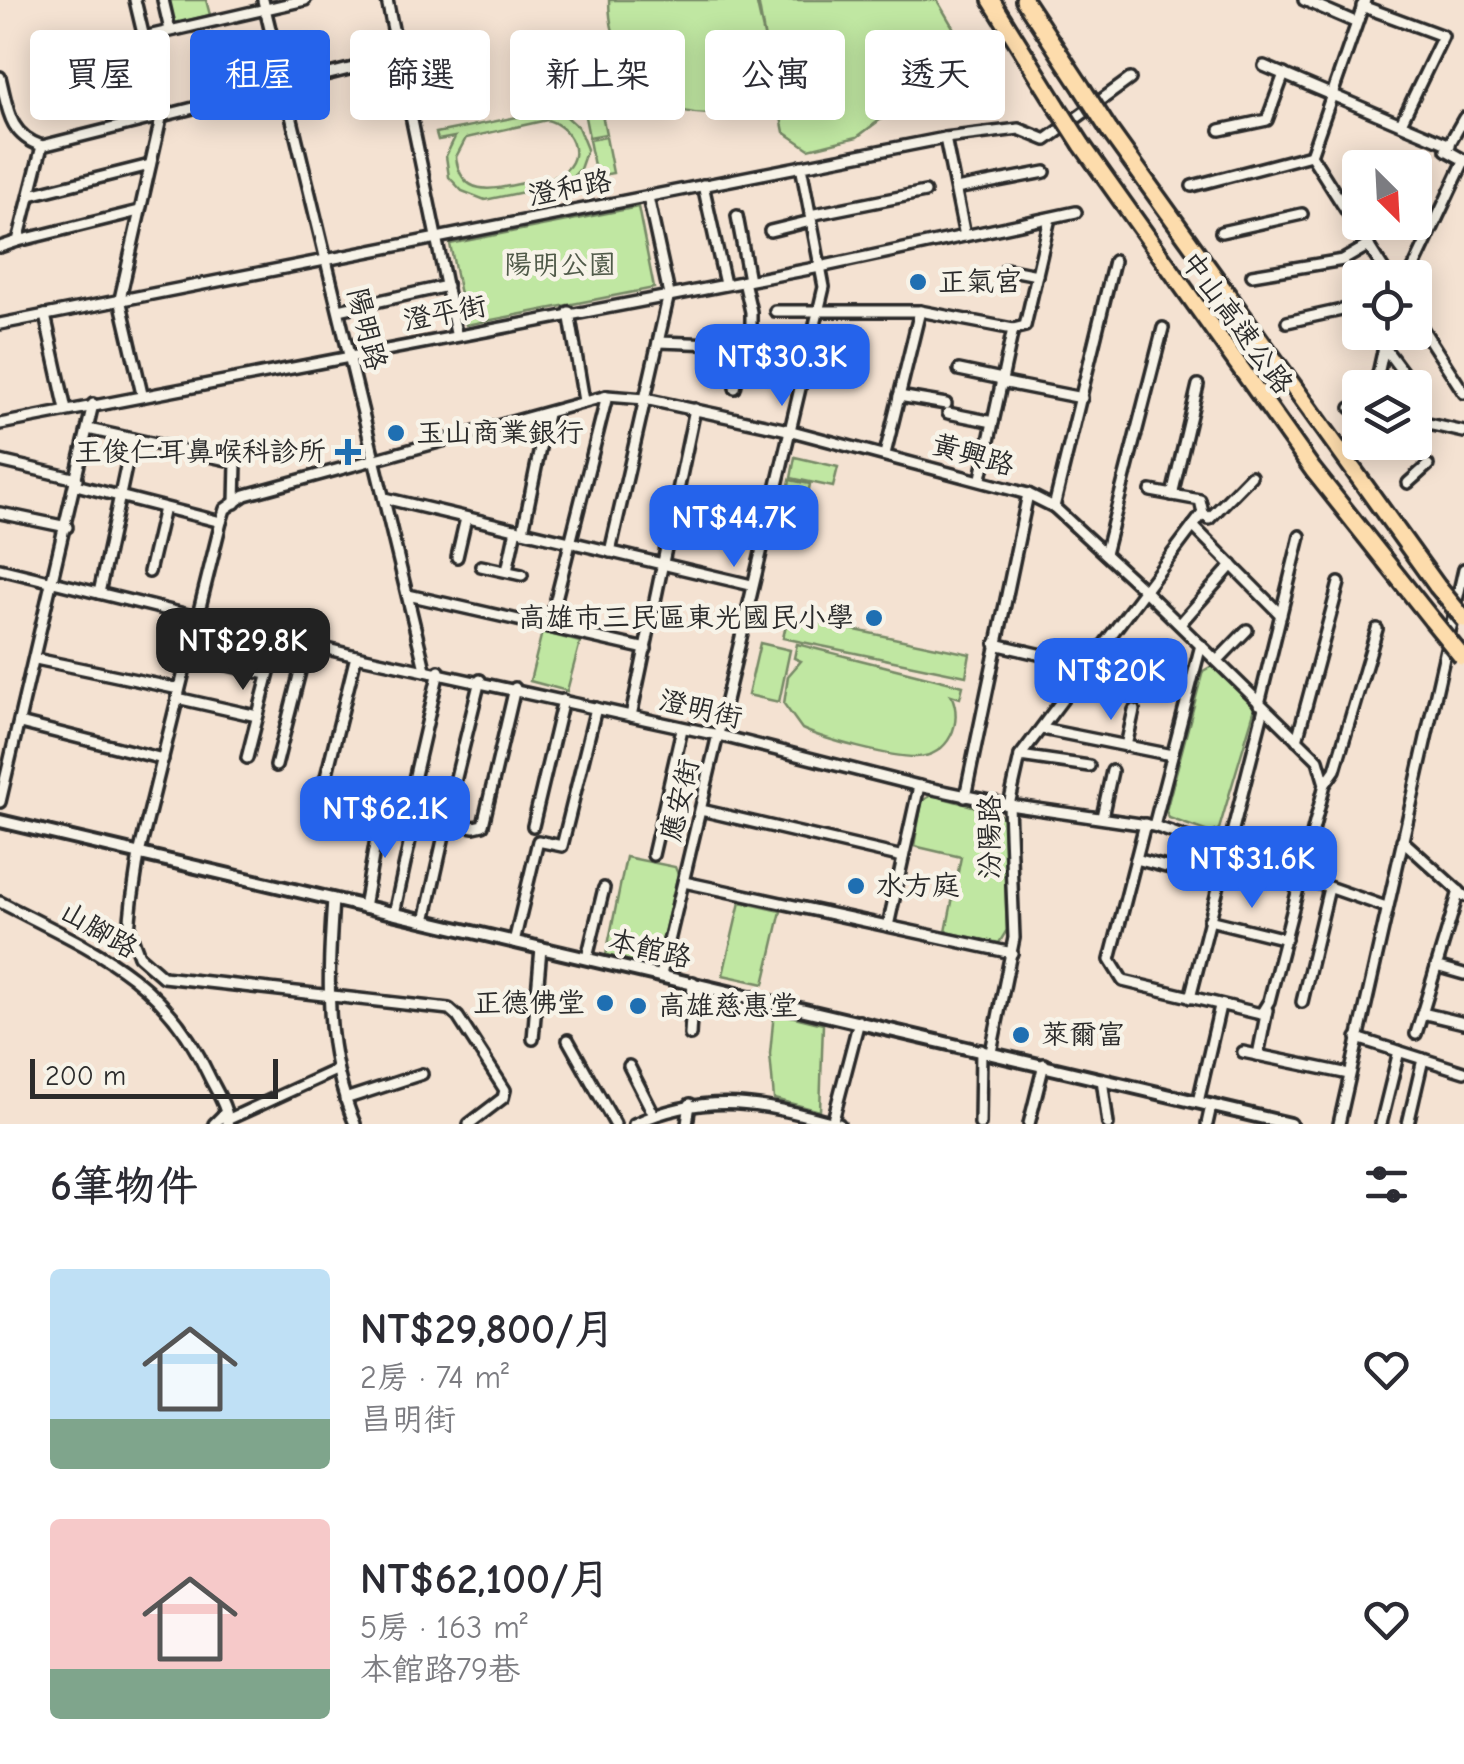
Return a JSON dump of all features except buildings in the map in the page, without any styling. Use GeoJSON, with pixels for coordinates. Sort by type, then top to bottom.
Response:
{"type":"FeatureCollection","features":[{"type":"Feature","properties":{"kind":"highway","name":"中山高速公路"},"geometry":{"type":"LineString","coordinates":[[991,0],[1082,145],[1312,470],[1463,658]]}},
{"type":"Feature","properties":{"kind":"highway","name":"中山高速公路"},"geometry":{"type":"LineString","coordinates":[[1024,0],[1109,130],[1464,618]]}},
{"type":"Feature","properties":{"kind":"street"},"geometry":{"type":"LineString","coordinates":[[135,0],[142,30]]}},
{"type":"Feature","properties":{"kind":"street"},"geometry":{"type":"LineString","coordinates":[[163,0],[170,30],[264,5],[305,0]]}},
{"type":"Feature","properties":{"kind":"street"},"geometry":{"type":"LineString","coordinates":[[388,0],[394,30]]}},
{"type":"Feature","properties":{"kind":"street"},"geometry":{"type":"LineString","coordinates":[[1304,0],[1355,22]]}},
{"type":"Feature","properties":{"kind":"street"},"geometry":{"type":"LineString","coordinates":[[1311,155],[1364,3],[1443,36],[1401,123]]}},
{"type":"Feature","properties":{"kind":"street","name":"陽明路"},"geometry":{"type":"LineString","coordinates":[[264,5],[270,30]]}},
{"type":"Feature","properties":{"kind":"street"},"geometry":{"type":"LineString","coordinates":[[1264,66],[1450,145]]}},
{"type":"Feature","properties":{"kind":"street"},"geometry":{"type":"LineString","coordinates":[[1220,130],[1267,120],[1284,74]]}},
{"type":"Feature","properties":{"kind":"street"},"geometry":{"type":"LineString","coordinates":[[0,78],[13,127],[24,140],[42,146],[140,120]]}},
{"type":"Feature","properties":{"kind":"street","name":"澄和路"},"geometry":{"type":"LineString","coordinates":[[0,324],[945,138],[1019,129],[1046,140],[1130,80]]}},
{"type":"Feature","properties":{"kind":"street"},"geometry":{"type":"LineString","coordinates":[[1417,260],[1464,160],[1446,150],[1464,118]]}},
{"type":"Feature","properties":{"kind":"street"},"geometry":{"type":"LineString","coordinates":[[142,394],[120,299],[161,120]]}},
{"type":"Feature","properties":{"kind":"street","name":"陽明路"},"geometry":{"type":"LineString","coordinates":[[292,120],[425,669]]}},
{"type":"Feature","properties":{"kind":"street"},"geometry":{"type":"LineString","coordinates":[[413,120],[456,333]]}},
{"type":"Feature","properties":{"kind":"street"},"geometry":{"type":"LineString","coordinates":[[945,138],[965,236]]}},
{"type":"Feature","properties":{"kind":"street"},"geometry":{"type":"LineString","coordinates":[[18,241],[42,146]]}},
{"type":"Feature","properties":{"kind":"street"},"geometry":{"type":"LineString","coordinates":[[1192,186],[1311,155]]}},
{"type":"Feature","properties":{"kind":"street"},"geometry":{"type":"LineString","coordinates":[[1311,155],[1379,260]]}},
{"type":"Feature","properties":{"kind":"street"},"geometry":{"type":"LineString","coordinates":[[30,195],[150,165]]}},
{"type":"Feature","properties":{"kind":"street","name":"應安街"},"geometry":{"type":"LineString","coordinates":[[661,975],[750,585],[824,288],[801,166]]}},
{"type":"Feature","properties":{"kind":"street"},"geometry":{"type":"LineString","coordinates":[[956,190],[1045,172]]}},
{"type":"Feature","properties":{"kind":"street"},"geometry":{"type":"LineString","coordinates":[[703,185],[724,284]]}},
{"type":"Feature","properties":{"kind":"street"},"geometry":{"type":"LineString","coordinates":[[770,231],[925,192]]}},
{"type":"Feature","properties":{"kind":"street"},"geometry":{"type":"LineString","coordinates":[[610,552],[669,294],[648,197]]}},
{"type":"Feature","properties":{"kind":"street"},"geometry":{"type":"LineString","coordinates":[[0,247],[140,211]]}},
{"type":"Feature","properties":{"kind":"street","name":"澄平街"},"geometry":{"type":"LineString","coordinates":[[1,420],[820,267],[1076,212]]}},
{"type":"Feature","properties":{"kind":"street"},"geometry":{"type":"LineString","coordinates":[[1221,232],[1302,214]]}},
{"type":"Feature","properties":{"kind":"street"},"geometry":{"type":"LineString","coordinates":[[735,388],[748,345],[752,312],[738,216]]}},
{"type":"Feature","properties":{"kind":"street"},"geometry":{"type":"LineString","coordinates":[[775,311],[920,311],[1013,329],[1025,326],[1050,218]]}},
{"type":"Feature","properties":{"kind":"street"},"geometry":{"type":"LineString","coordinates":[[1252,275],[1343,260],[1369,245]]}},
{"type":"Feature","properties":{"kind":"street"},"geometry":{"type":"LineString","coordinates":[[1054,507],[1114,261]]}},
{"type":"Feature","properties":{"kind":"street"},"geometry":{"type":"LineString","coordinates":[[1006,268],[1037,275]]}},
{"type":"Feature","properties":{"kind":"street"},"geometry":{"type":"LineString","coordinates":[[339,310],[447,286]]}},
{"type":"Feature","properties":{"kind":"street"},"geometry":{"type":"LineString","coordinates":[[1287,322],[1342,310]]}},
{"type":"Feature","properties":{"kind":"street"},"geometry":{"type":"LineString","coordinates":[[886,454],[920,311]]}},
{"type":"Feature","properties":{"kind":"street"},"geometry":{"type":"LineString","coordinates":[[569,312],[584,402]]}},
{"type":"Feature","properties":{"kind":"street"},"geometry":{"type":"LineString","coordinates":[[45,314],[66,410]]}},
{"type":"Feature","properties":{"kind":"street"},"geometry":{"type":"LineString","coordinates":[[1105,554],[1163,328]]}},
{"type":"Feature","properties":{"kind":"street"},"geometry":{"type":"LineString","coordinates":[[980,478],[1013,329]]}},
{"type":"Feature","properties":{"kind":"street"},"geometry":{"type":"LineString","coordinates":[[658,342],[808,347]]}},
{"type":"Feature","properties":{"kind":"street"},"geometry":{"type":"LineString","coordinates":[[1432,343],[1464,393]]}},
{"type":"Feature","properties":{"kind":"street"},"geometry":{"type":"LineString","coordinates":[[1379,370],[1384,347],[1401,370]]}},
{"type":"Feature","properties":{"kind":"street"},"geometry":{"type":"LineString","coordinates":[[959,370],[1082,398]]}},
{"type":"Feature","properties":{"kind":"street"},"geometry":{"type":"LineString","coordinates":[[1172,495],[1198,385]]}},
{"type":"Feature","properties":{"kind":"street"},"geometry":{"type":"LineString","coordinates":[[549,627],[608,396]]}},
{"type":"Feature","properties":{"kind":"street","name":"黃興路"},"geometry":{"type":"LineString","coordinates":[[235,503],[258,491],[608,396],[695,409],[980,478],[1054,507],[1318,760],[1325,784]]}},
{"type":"Feature","properties":{"kind":"street"},"geometry":{"type":"LineString","coordinates":[[899,396],[993,422]]}},
{"type":"Feature","properties":{"kind":"street"},"geometry":{"type":"LineString","coordinates":[[0,802],[93,404]]}},
{"type":"Feature","properties":{"kind":"street"},"geometry":{"type":"LineString","coordinates":[[631,716],[695,409]]}},
{"type":"Feature","properties":{"kind":"street"},"geometry":{"type":"LineString","coordinates":[[507,571],[547,414]]}},
{"type":"Feature","properties":{"kind":"street"},"geometry":{"type":"LineString","coordinates":[[1432,425],[1464,432]]}},
{"type":"Feature","properties":{"kind":"street"},"geometry":{"type":"LineString","coordinates":[[88,430],[236,462],[235,503],[225,509],[221,522],[139,854],[128,929],[146,964],[164,977],[449,1010],[458,1016],[504,1090],[503,1098],[469,1124]]}},
{"type":"Feature","properties":{"kind":"street"},"geometry":{"type":"LineString","coordinates":[[99,594],[132,439]]}},
{"type":"Feature","properties":{"kind":"street"},"geometry":{"type":"LineString","coordinates":[[0,462],[221,522]]}},
{"type":"Feature","properties":{"kind":"street"},"geometry":{"type":"LineString","coordinates":[[1408,483],[1428,464]]}},
{"type":"Feature","properties":{"kind":"street","name":"汾陽路"},"geometry":{"type":"LineString","coordinates":[[980,1124],[986,1050],[1012,952],[1009,805],[1020,756],[1090,668],[1202,512],[1209,519],[1252,476]]}},
{"type":"Feature","properties":{"kind":"street"},"geometry":{"type":"LineString","coordinates":[[1150,491],[1200,500],[1202,512]]}},
{"type":"Feature","properties":{"kind":"street"},"geometry":{"type":"LineString","coordinates":[[965,796],[1028,494]]}},
{"type":"Feature","properties":{"kind":"street"},"geometry":{"type":"LineString","coordinates":[[384,498],[750,585]]}},
{"type":"Feature","properties":{"kind":"street"},"geometry":{"type":"LineString","coordinates":[[150,572],[164,508]]}},
{"type":"Feature","properties":{"kind":"street"},"geometry":{"type":"LineString","coordinates":[[0,513],[67,527]]}},
{"type":"Feature","properties":{"kind":"street"},"geometry":{"type":"LineString","coordinates":[[457,557],[466,518]]}},
{"type":"Feature","properties":{"kind":"street"},"geometry":{"type":"LineString","coordinates":[[1193,526],[1281,615]]}},
{"type":"Feature","properties":{"kind":"street"},"geometry":{"type":"LineString","coordinates":[[1190,998],[1300,536]]}},
{"type":"Feature","properties":{"kind":"street"},"geometry":{"type":"LineString","coordinates":[[1180,624],[1232,565]]}},
{"type":"Feature","properties":{"kind":"street"},"geometry":{"type":"LineString","coordinates":[[481,566],[522,575]]}},
{"type":"Feature","properties":{"kind":"street"},"geometry":{"type":"LineString","coordinates":[[1339,1124],[1464,568]]}},
{"type":"Feature","properties":{"kind":"street","name":"澄明街"},"geometry":{"type":"LineString","coordinates":[[0,569],[356,656],[439,671],[718,735],[918,786],[1009,805],[1150,825],[1386,906]]}},
{"type":"Feature","properties":{"kind":"street"},"geometry":{"type":"LineString","coordinates":[[1297,740],[1339,583]]}},
{"type":"Feature","properties":{"kind":"street"},"geometry":{"type":"LineString","coordinates":[[408,595],[646,649]]}},
{"type":"Feature","properties":{"kind":"street"},"geometry":{"type":"LineString","coordinates":[[1258,1055],[1325,784],[1336,770],[1377,629]]}},
{"type":"Feature","properties":{"kind":"street"},"geometry":{"type":"LineString","coordinates":[[1217,661],[1247,630]]}},
{"type":"Feature","properties":{"kind":"street"},"geometry":{"type":"LineString","coordinates":[[247,758],[278,637]]}},
{"type":"Feature","properties":{"kind":"street"},"geometry":{"type":"LineString","coordinates":[[276,766],[308,644]]}},
{"type":"Feature","properties":{"kind":"street"},"geometry":{"type":"LineString","coordinates":[[995,644],[1188,688]]}},
{"type":"Feature","properties":{"kind":"street"},"geometry":{"type":"LineString","coordinates":[[1201,645],[1110,960],[1122,980],[1252,1014],[1267,1010]]}},
{"type":"Feature","properties":{"kind":"street"},"geometry":{"type":"LineString","coordinates":[[188,656],[267,674]]}},
{"type":"Feature","properties":{"kind":"street"},"geometry":{"type":"LineString","coordinates":[[326,777],[356,656]]}},
{"type":"Feature","properties":{"kind":"street"},"geometry":{"type":"LineString","coordinates":[[36,658],[257,716]]}},
{"type":"Feature","properties":{"kind":"street"},"geometry":{"type":"LineString","coordinates":[[394,914],[413,814],[410,797],[439,671]]}},
{"type":"Feature","properties":{"kind":"street"},"geometry":{"type":"LineString","coordinates":[[449,806],[480,680]]}},
{"type":"Feature","properties":{"kind":"street"},"geometry":{"type":"LineString","coordinates":[[364,907],[381,811],[483,825],[515,688]]}},
{"type":"Feature","properties":{"kind":"street"},"geometry":{"type":"LineString","coordinates":[[533,826],[562,700]]}},
{"type":"Feature","properties":{"kind":"street"},"geometry":{"type":"LineString","coordinates":[[514,942],[538,841],[562,846],[596,708]]}},
{"type":"Feature","properties":{"kind":"street"},"geometry":{"type":"LineString","coordinates":[[1126,746],[1134,710]]}},
{"type":"Feature","properties":{"kind":"street"},"geometry":{"type":"LineString","coordinates":[[20,723],[163,758]]}},
{"type":"Feature","properties":{"kind":"street"},"geometry":{"type":"LineString","coordinates":[[653,855],[682,728]]}},
{"type":"Feature","properties":{"kind":"street"},"geometry":{"type":"LineString","coordinates":[[1042,729],[1172,755]]}},
{"type":"Feature","properties":{"kind":"street"},"geometry":{"type":"LineString","coordinates":[[1020,756],[1089,766]]}},
{"type":"Feature","properties":{"kind":"street"},"geometry":{"type":"LineString","coordinates":[[1102,817],[1112,771]]}},
{"type":"Feature","properties":{"kind":"street"},"geometry":{"type":"LineString","coordinates":[[888,926],[918,786]]}},
{"type":"Feature","properties":{"kind":"street"},"geometry":{"type":"LineString","coordinates":[[701,810],[903,857]]}},
{"type":"Feature","properties":{"kind":"street","name":"本館路"},"geometry":{"type":"LineString","coordinates":[[0,822],[1290,1124]]}},
{"type":"Feature","properties":{"kind":"street"},"geometry":{"type":"LineString","coordinates":[[425,921],[447,822]]}},
{"type":"Feature","properties":{"kind":"street"},"geometry":{"type":"LineString","coordinates":[[0,834],[13,824]]}},
{"type":"Feature","properties":{"kind":"street"},"geometry":{"type":"LineString","coordinates":[[1402,840],[1461,893],[1416,1034]]}},
{"type":"Feature","properties":{"kind":"street"},"geometry":{"type":"LineString","coordinates":[[1136,860],[1219,881]]}},
{"type":"Feature","properties":{"kind":"street"},"geometry":{"type":"LineString","coordinates":[[684,882],[1012,952]]}},
{"type":"Feature","properties":{"kind":"street"},"geometry":{"type":"LineString","coordinates":[[587,958],[604,888]]}},
{"type":"Feature","properties":{"kind":"street"},"geometry":{"type":"LineString","coordinates":[[1302,1002],[1329,888]]}},
{"type":"Feature","properties":{"kind":"street"},"geometry":{"type":"LineString","coordinates":[[334,900],[327,997],[336,1070],[355,1124]]}},
{"type":"Feature","properties":{"kind":"street","name":"山腳路"},"geometry":{"type":"LineString","coordinates":[[0,902],[122,965],[163,1001],[193,1042],[227,1118]]}},
{"type":"Feature","properties":{"kind":"street"},"geometry":{"type":"LineString","coordinates":[[1209,920],[1286,939]]}},
{"type":"Feature","properties":{"kind":"street"},"geometry":{"type":"LineString","coordinates":[[533,1039],[541,948]]}},
{"type":"Feature","properties":{"kind":"street"},"geometry":{"type":"LineString","coordinates":[[1436,966],[1464,974]]}},
{"type":"Feature","properties":{"kind":"street"},"geometry":{"type":"LineString","coordinates":[[690,1034],[693,982]]}},
{"type":"Feature","properties":{"kind":"street"},"geometry":{"type":"LineString","coordinates":[[1198,1102],[1220,1006]]}},
{"type":"Feature","properties":{"kind":"street"},"geometry":{"type":"LineString","coordinates":[[1422,1014],[1464,1023]]}},
{"type":"Feature","properties":{"kind":"street"},"geometry":{"type":"LineString","coordinates":[[634,1124],[690,1104],[759,1105],[834,1123],[859,1021]]}},
{"type":"Feature","properties":{"kind":"street"},"geometry":{"type":"LineString","coordinates":[[1358,1038],[1464,1072]]}},
{"type":"Feature","properties":{"kind":"street"},"geometry":{"type":"LineString","coordinates":[[568,1040],[614,1124]]}},
{"type":"Feature","properties":{"kind":"street"},"geometry":{"type":"LineString","coordinates":[[1244,1052],[1350,1074]]}},
{"type":"Feature","properties":{"kind":"street"},"geometry":{"type":"LineString","coordinates":[[1382,1124],[1398,1052]]}},
{"type":"Feature","properties":{"kind":"street"},"geometry":{"type":"LineString","coordinates":[[1408,1124],[1423,1059]]}},
{"type":"Feature","properties":{"kind":"street"},"geometry":{"type":"LineString","coordinates":[[1029,1124],[1044,1064]]}},
{"type":"Feature","properties":{"kind":"street"},"geometry":{"type":"LineString","coordinates":[[629,1066],[654,1115]]}},
{"type":"Feature","properties":{"kind":"street"},"geometry":{"type":"LineString","coordinates":[[214,1124],[336,1070]]}},
{"type":"Feature","properties":{"kind":"street"},"geometry":{"type":"LineString","coordinates":[[345,1100],[422,1074]]}},
{"type":"Feature","properties":{"kind":"street"},"geometry":{"type":"LineString","coordinates":[[1102,1079],[1108,1124]]}},
{"type":"Feature","properties":{"kind":"street"},"geometry":{"type":"LineString","coordinates":[[687,1124],[690,1104]]}},
{"type":"Feature","properties":{"kind":"street"},"geometry":{"type":"LineString","coordinates":[[1207,1124],[1212,1106]]}},
{"type":"Feature","properties":{"kind":"green space"},"geometry":{"type":"Polygon","coordinates":[[[168,0],[206,0],[210,15],[173,24],[168,0]]]}},
{"type":"Feature","properties":{"kind":"green space"},"geometry":{"type":"Polygon","coordinates":[[[609,0],[756,0],[763,30],[705,30],[705,113],[685,110],[685,30],[613,30],[609,0]]]}},
{"type":"Feature","properties":{"kind":"green space"},"geometry":{"type":"Polygon","coordinates":[[[758,0],[937,0],[955,30],[865,30],[865,120],[880,120],[857,137],[809,149],[784,132],[782,120],[845,120],[845,30],[763,30],[758,0]]]}},
{"type":"Feature","properties":{"kind":"green space"},"geometry":{"type":"Polygon","coordinates":[[[510,118],[570,120],[578,127],[587,149],[580,169],[567,183],[485,200],[462,191],[449,177],[446,156],[455,137],[438,140],[436,133],[510,118]],[[547,120],[466,138],[456,157],[459,170],[471,185],[489,189],[558,175],[569,166],[574,150],[568,135],[547,120]]]}},
{"type":"Feature","properties":{"kind":"green space"},"geometry":{"type":"Polygon","coordinates":[[[586,120],[603,120],[606,134],[589,137],[586,120]]]}},
{"type":"Feature","properties":{"kind":"green space"},"geometry":{"type":"Polygon","coordinates":[[[606,137],[613,173],[596,176],[589,140],[606,137]]]}},
{"type":"Feature","properties":{"kind":"green space","name":"陽明公園"},"geometry":{"type":"Polygon","coordinates":[[[638,207],[654,288],[466,325],[450,244],[638,207]]]}},
{"type":"Feature","properties":{"kind":"green space"},"geometry":{"type":"Polygon","coordinates":[[[795,457],[838,467],[833,487],[791,478],[795,457]]]}},
{"type":"Feature","properties":{"kind":"green space"},"geometry":{"type":"Polygon","coordinates":[[[790,480],[810,484],[801,530],[781,526],[790,480]]]}},
{"type":"Feature","properties":{"kind":"green space"},"geometry":{"type":"Polygon","coordinates":[[[788,616],[970,654],[966,676],[783,638],[788,616]]]}},
{"type":"Feature","properties":{"kind":"green space"},"geometry":{"type":"Polygon","coordinates":[[[542,632],[580,642],[567,691],[530,681],[542,632]]]}},
{"type":"Feature","properties":{"kind":"green space"},"geometry":{"type":"Polygon","coordinates":[[[760,643],[790,650],[779,702],[748,695],[760,643]]]}},
{"type":"Feature","properties":{"kind":"green space"},"geometry":{"type":"Polygon","coordinates":[[[797,644],[963,686],[960,698],[951,695],[956,716],[951,736],[937,751],[916,757],[858,747],[802,729],[784,704],[788,676],[801,661],[794,658],[797,644]]]}},
{"type":"Feature","properties":{"kind":"green space"},"geometry":{"type":"Polygon","coordinates":[[[1212,666],[1255,708],[1219,829],[1211,833],[1169,818],[1166,811],[1203,671],[1212,666]]]}},
{"type":"Feature","properties":{"kind":"green space"},"geometry":{"type":"Polygon","coordinates":[[[932,795],[998,813],[1003,818],[1007,930],[999,943],[946,932],[961,857],[914,846],[922,801],[932,795]]]}},
{"type":"Feature","properties":{"kind":"green space"},"geometry":{"type":"Polygon","coordinates":[[[626,857],[675,867],[678,874],[658,959],[647,965],[606,955],[626,857]]]}},
{"type":"Feature","properties":{"kind":"green space"},"geometry":{"type":"Polygon","coordinates":[[[740,902],[781,911],[764,984],[723,975],[740,902]]]}},
{"type":"Feature","properties":{"kind":"green space"},"geometry":{"type":"Polygon","coordinates":[[[774,1012],[823,1024],[820,1111],[774,1099],[770,1054],[774,1012]]]}},
{"type":"Feature","properties":{"kind":"place","name":"正氣宮"},"geometry":{"type":"Point","coordinates":[918,282]}},
{"type":"Feature","properties":{"kind":"place","name":"玉山商業銀行"},"geometry":{"type":"Point","coordinates":[396,433]}},
{"type":"Feature","properties":{"kind":"place","name":"王俊仁耳鼻喉科診所"},"geometry":{"type":"Point","coordinates":[348,452]}},
{"type":"Feature","properties":{"kind":"place","name":"高雄市三民區東光國民小學"},"geometry":{"type":"Point","coordinates":[874,618]}},
{"type":"Feature","properties":{"kind":"place","name":"水方庭"},"geometry":{"type":"Point","coordinates":[856,886]}},
{"type":"Feature","properties":{"kind":"place","name":"正德佛堂"},"geometry":{"type":"Point","coordinates":[605,1003]}},
{"type":"Feature","properties":{"kind":"place","name":"高雄慈惠堂"},"geometry":{"type":"Point","coordinates":[638,1006]}},
{"type":"Feature","properties":{"kind":"place","name":"萊爾富"},"geometry":{"type":"Point","coordinates":[1021,1035]}}]}
